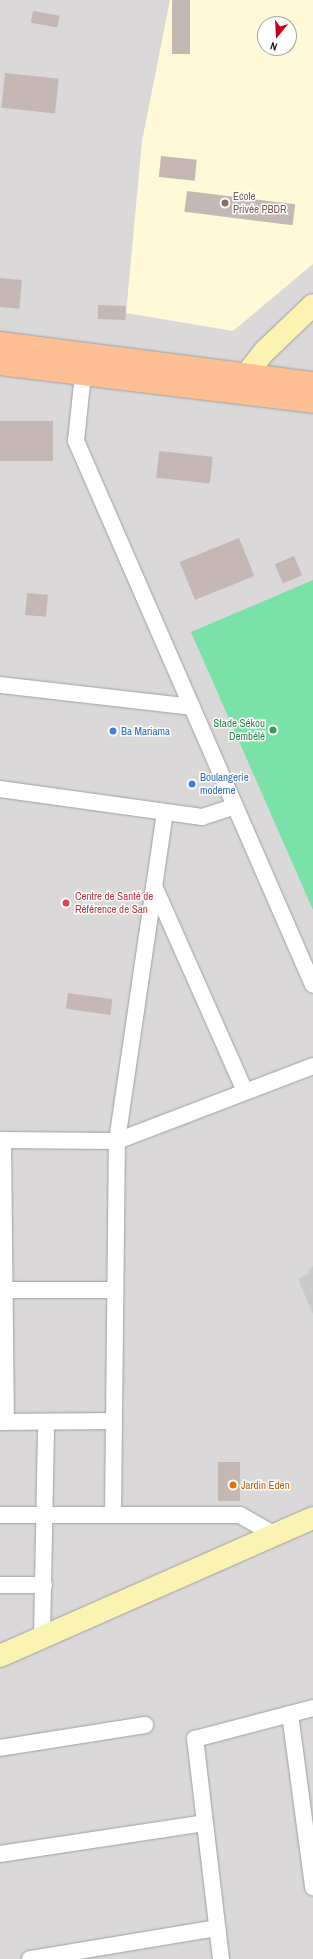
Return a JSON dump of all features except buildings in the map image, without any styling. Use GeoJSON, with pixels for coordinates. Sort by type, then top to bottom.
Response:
{"type":"FeatureCollection","features":[{"type":"Feature","properties":{"kind":"main road"},"geometry":{"type":"LineString","coordinates":[[245,384],[265,351],[313,305]]}},
{"type":"Feature","properties":{"kind":"main road"},"geometry":{"type":"LineString","coordinates":[[0,343],[245,384],[313,402]]}},
{"type":"Feature","properties":{"kind":"main road"},"geometry":{"type":"LineString","coordinates":[[0,364],[83,374],[245,384],[313,383]]}},
{"type":"Feature","properties":{"kind":"main road"},"geometry":{"type":"LineString","coordinates":[[0,1656],[313,1518]]}},
{"type":"Feature","properties":{"kind":"street"},"geometry":{"type":"LineString","coordinates":[[83,374],[76,441],[313,985]]}},
{"type":"Feature","properties":{"kind":"street"},"geometry":{"type":"LineString","coordinates":[[0,685],[192,707]]}},
{"type":"Feature","properties":{"kind":"street"},"geometry":{"type":"LineString","coordinates":[[0,790],[202,817],[235,806]]}},
{"type":"Feature","properties":{"kind":"street"},"geometry":{"type":"LineString","coordinates":[[113,1515],[117,1141],[165,812]]}},
{"type":"Feature","properties":{"kind":"street"},"geometry":{"type":"LineString","coordinates":[[154,886],[245,1092]]}},
{"type":"Feature","properties":{"kind":"street"},"geometry":{"type":"LineString","coordinates":[[114,1421],[3,1422],[2,1140],[117,1141],[313,1066]]}},
{"type":"Feature","properties":{"kind":"street"},"geometry":{"type":"LineString","coordinates":[[3,1290],[116,1290]]}},
{"type":"Feature","properties":{"kind":"street"},"geometry":{"type":"LineString","coordinates":[[42,1637],[46,1422]]}},
{"type":"Feature","properties":{"kind":"street"},"geometry":{"type":"LineString","coordinates":[[0,1515],[240,1515],[275,1535]]}},
{"type":"Feature","properties":{"kind":"street"},"geometry":{"type":"LineString","coordinates":[[0,1585],[44,1585]]}},
{"type":"Feature","properties":{"kind":"street"},"geometry":{"type":"LineString","coordinates":[[221,1959],[195,1739],[313,1708]]}},
{"type":"Feature","properties":{"kind":"street"},"geometry":{"type":"LineString","coordinates":[[290,1714],[308,1810],[313,1888]]}},
{"type":"Feature","properties":{"kind":"street"},"geometry":{"type":"LineString","coordinates":[[0,1748],[145,1725]]}},
{"type":"Feature","properties":{"kind":"street"},"geometry":{"type":"LineString","coordinates":[[0,1854],[205,1823]]}},
{"type":"Feature","properties":{"kind":"street"},"geometry":{"type":"LineString","coordinates":[[30,1959],[217,1928]]}},
{"type":"Feature","properties":{"kind":"shaded area"},"geometry":{"type":"Polygon","coordinates":[[[0,0],[313,0],[313,1959],[0,1959],[0,0]]]}},
{"type":"Feature","properties":{"kind":"shaded area","name":"Ecole Privée PBDR"},"geometry":{"type":"Polygon","coordinates":[[[170,0],[313,0],[313,264],[233,331],[126,313],[142,141],[170,0]]]}},
{"type":"Feature","properties":{"kind":"shaded area"},"geometry":{"type":"Polygon","coordinates":[[[313,1266],[313,1314],[298,1279],[309,1274],[308,1271],[313,1266]]]}},
{"type":"Feature","properties":{"kind":"green space","name":"Stade Sékou Dembélé"},"geometry":{"type":"Polygon","coordinates":[[[313,580],[313,910],[191,632],[313,580]]]}},
{"type":"Feature","properties":{"kind":"place","name":"Ecole Privée PBDR"},"geometry":{"type":"Point","coordinates":[225,203]}},
{"type":"Feature","properties":{"kind":"place","name":"Stade Sékou Dembélé"},"geometry":{"type":"Point","coordinates":[273,730]}},
{"type":"Feature","properties":{"kind":"place","name":"Ba Mariama"},"geometry":{"type":"Point","coordinates":[113,731]}},
{"type":"Feature","properties":{"kind":"place","name":"Boulangerie moderne"},"geometry":{"type":"Point","coordinates":[192,784]}},
{"type":"Feature","properties":{"kind":"place","name":"Centre de Santé de Référence de San"},"geometry":{"type":"Point","coordinates":[66,903]}},
{"type":"Feature","properties":{"kind":"place","name":"Jardin Eden"},"geometry":{"type":"Point","coordinates":[233,1485]}}]}
